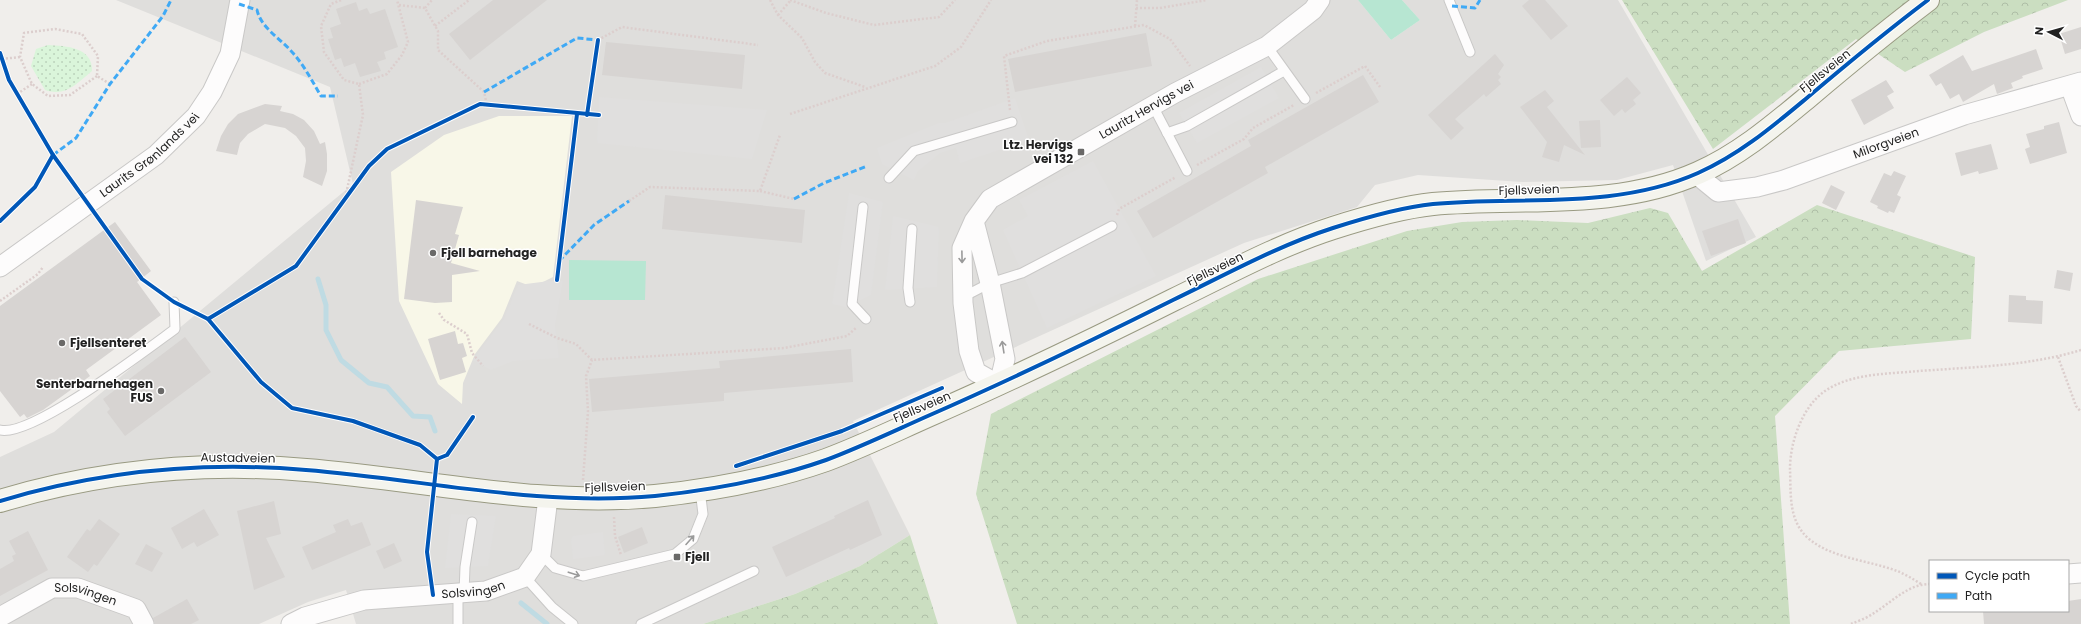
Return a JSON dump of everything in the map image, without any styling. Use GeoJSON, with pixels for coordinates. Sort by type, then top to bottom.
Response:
{"type":"FeatureCollection","features":[{"type":"Feature","properties":{"kind":"main road","name":"Fjellsveien"},"geometry":{"type":"LineString","coordinates":[[479,491],[548,498],[656,496],[760,479],[825,460],[999,385],[1267,255],[1329,229],[1427,204],[1606,196],[1639,191],[1696,174],[1754,142],[1928,0]]}},
{"type":"Feature","properties":{"kind":"main road","name":"Austadveien"},"geometry":{"type":"LineString","coordinates":[[0,501],[85,479],[130,472],[211,466],[253,466],[309,470],[479,491]]}},
{"type":"Feature","properties":{"kind":"street","name":"Laurits Grønlands vei"},"geometry":{"type":"LineString","coordinates":[[0,268],[156,155],[196,116],[212,92],[230,54],[240,0]]}},
{"type":"Feature","properties":{"kind":"street","name":"Lauritz Hervigs vei"},"geometry":{"type":"LineString","coordinates":[[999,385],[976,372],[968,351],[963,297],[962,248],[974,221],[990,199],[1200,80],[1267,46],[1313,10],[1320,0]]}},
{"type":"Feature","properties":{"kind":"street","name":"Milorgveien"},"geometry":{"type":"LineString","coordinates":[[1696,174],[1718,192],[1757,187],[1784,180],[1964,115],[2076,84]]}},
{"type":"Feature","properties":{"kind":"street"},"geometry":{"type":"LineString","coordinates":[[2076,84],[2081,116]]}},
{"type":"Feature","properties":{"kind":"street"},"geometry":{"type":"LineString","coordinates":[[974,221],[990,283],[1005,359],[999,385]]}},
{"type":"Feature","properties":{"kind":"street"},"geometry":{"type":"LineString","coordinates":[[525,577],[541,554],[548,498]]}},
{"type":"Feature","properties":{"kind":"street"},"geometry":{"type":"LineString","coordinates":[[2069,574],[2081,573]]}},
{"type":"Feature","properties":{"kind":"street","name":"Solsvingen"},"geometry":{"type":"LineString","coordinates":[[291,624],[305,617],[364,600],[486,592],[525,577]]}},
{"type":"Feature","properties":{"kind":"street","name":"Solsvingen"},"geometry":{"type":"LineString","coordinates":[[0,617],[52,588],[78,588],[136,610],[144,624]]}},
{"type":"Feature","properties":{"kind":"lane"},"geometry":{"type":"LineString","coordinates":[[1449,0],[1470,52]]}},
{"type":"Feature","properties":{"kind":"lane"},"geometry":{"type":"LineString","coordinates":[[1267,46],[1305,99]]}},
{"type":"Feature","properties":{"kind":"lane"},"geometry":{"type":"LineString","coordinates":[[1167,133],[1187,126],[1284,71]]}},
{"type":"Feature","properties":{"kind":"lane"},"geometry":{"type":"LineString","coordinates":[[1153,106],[1187,171]]}},
{"type":"Feature","properties":{"kind":"lane"},"geometry":{"type":"LineString","coordinates":[[889,178],[914,151],[1012,122]]}},
{"type":"Feature","properties":{"kind":"lane"},"geometry":{"type":"LineString","coordinates":[[862,207],[852,304],[866,318]]}},
{"type":"Feature","properties":{"kind":"lane"},"geometry":{"type":"LineString","coordinates":[[963,297],[990,283],[1022,272],[1112,226]]}},
{"type":"Feature","properties":{"kind":"lane"},"geometry":{"type":"LineString","coordinates":[[910,302],[908,288],[912,229]]}},
{"type":"Feature","properties":{"kind":"lane"},"geometry":{"type":"LineString","coordinates":[[0,430],[5,431],[23,427],[101,383],[175,329],[174,302]]}},
{"type":"Feature","properties":{"kind":"lane"},"geometry":{"type":"LineString","coordinates":[[541,554],[555,568],[583,576],[675,554],[693,539],[703,514],[700,490]]}},
{"type":"Feature","properties":{"kind":"lane"},"geometry":{"type":"LineString","coordinates":[[458,624],[461,593],[472,522]]}},
{"type":"Feature","properties":{"kind":"lane"},"geometry":{"type":"LineString","coordinates":[[641,624],[754,570]]}},
{"type":"Feature","properties":{"kind":"lane"},"geometry":{"type":"LineString","coordinates":[[525,577],[552,607],[573,624]]}},
{"type":"Feature","properties":{"kind":"path"},"geometry":{"type":"LineString","coordinates":[[341,0],[331,4],[321,26],[324,52],[344,80],[359,84],[387,74],[402,56],[408,42],[397,0]]}},
{"type":"Feature","properties":{"kind":"path"},"geometry":{"type":"LineString","coordinates":[[426,8],[432,0]]}},
{"type":"Feature","properties":{"kind":"path"},"geometry":{"type":"LineString","coordinates":[[435,26],[469,0]]}},
{"type":"Feature","properties":{"kind":"path"},"geometry":{"type":"LineString","coordinates":[[770,0],[778,15],[802,38],[815,62],[825,73],[865,87]]}},
{"type":"Feature","properties":{"kind":"path"},"geometry":{"type":"LineString","coordinates":[[778,15],[790,0],[826,13],[874,25],[939,17],[956,0]]}},
{"type":"Feature","properties":{"kind":"path"},"geometry":{"type":"LineString","coordinates":[[790,114],[865,87],[935,66],[960,47],[991,0]]}},
{"type":"Feature","properties":{"kind":"path"},"geometry":{"type":"LineString","coordinates":[[1135,26],[1137,0]]}},
{"type":"Feature","properties":{"kind":"path"},"geometry":{"type":"LineString","coordinates":[[1136,8],[1160,8],[1207,0]]}},
{"type":"Feature","properties":{"kind":"path"},"geometry":{"type":"LineString","coordinates":[[398,5],[426,8]]}},
{"type":"Feature","properties":{"kind":"path"},"geometry":{"type":"LineString","coordinates":[[426,8],[438,31],[438,50],[484,92],[487,105]]}},
{"type":"Feature","properties":{"kind":"path"},"geometry":{"type":"LineString","coordinates":[[1012,122],[1004,56],[1048,41],[1144,25],[1170,39],[1200,80]]}},
{"type":"Feature","properties":{"kind":"path"},"geometry":{"type":"LineString","coordinates":[[597,48],[598,40],[622,27],[758,45]]}},
{"type":"Feature","properties":{"kind":"path"},"geometry":{"type":"LineString","coordinates":[[55,29],[82,34],[98,56],[97,76],[70,95],[48,96],[32,84],[20,57],[24,33],[55,29]]}},
{"type":"Feature","properties":{"kind":"path"},"geometry":{"type":"LineString","coordinates":[[0,53],[4,66]]}},
{"type":"Feature","properties":{"kind":"path"},"geometry":{"type":"LineString","coordinates":[[1,58],[20,57]]}},
{"type":"Feature","properties":{"kind":"path"},"geometry":{"type":"LineString","coordinates":[[1112,226],[1119,209],[1244,139],[1253,128],[1365,66],[1380,87]]}},
{"type":"Feature","properties":{"kind":"path"},"geometry":{"type":"LineString","coordinates":[[97,76],[110,84]]}},
{"type":"Feature","properties":{"kind":"path"},"geometry":{"type":"LineString","coordinates":[[342,85],[344,80]]}},
{"type":"Feature","properties":{"kind":"path"},"geometry":{"type":"LineString","coordinates":[[17,94],[32,84]]}},
{"type":"Feature","properties":{"kind":"path"},"geometry":{"type":"LineString","coordinates":[[345,199],[364,115],[359,84]]}},
{"type":"Feature","properties":{"kind":"path"},"geometry":{"type":"LineString","coordinates":[[14,90],[20,100]]}},
{"type":"Feature","properties":{"kind":"path"},"geometry":{"type":"LineString","coordinates":[[480,104],[495,106]]}},
{"type":"Feature","properties":{"kind":"path"},"geometry":{"type":"LineString","coordinates":[[760,191],[780,135]]}},
{"type":"Feature","properties":{"kind":"path"},"geometry":{"type":"LineString","coordinates":[[629,201],[650,187],[760,191],[794,199]]}},
{"type":"Feature","properties":{"kind":"path"},"geometry":{"type":"LineString","coordinates":[[341,205],[353,188]]}},
{"type":"Feature","properties":{"kind":"path"},"geometry":{"type":"LineString","coordinates":[[0,301],[38,274],[43,268]]}},
{"type":"Feature","properties":{"kind":"path"},"geometry":{"type":"LineString","coordinates":[[439,313],[444,320],[467,334],[472,353],[484,366]]}},
{"type":"Feature","properties":{"kind":"path"},"geometry":{"type":"LineString","coordinates":[[529,324],[557,338],[576,344],[592,360],[784,348],[848,336],[866,318]]}},
{"type":"Feature","properties":{"kind":"path"},"geometry":{"type":"LineString","coordinates":[[1921,584],[1898,571],[1840,555],[1825,548],[1801,531],[1796,522],[1791,500],[1790,459],[1793,441],[1811,405],[1825,391],[1844,382],[1874,375],[2024,362],[2058,357],[2081,350]]}},
{"type":"Feature","properties":{"kind":"path"},"geometry":{"type":"LineString","coordinates":[[2058,357],[2076,406],[2081,412]]}},
{"type":"Feature","properties":{"kind":"path"},"geometry":{"type":"LineString","coordinates":[[582,484],[588,412],[586,376],[592,360]]}},
{"type":"Feature","properties":{"kind":"path"},"geometry":{"type":"LineString","coordinates":[[614,514],[615,536],[625,567]]}},
{"type":"Feature","properties":{"kind":"path"},"geometry":{"type":"LineString","coordinates":[[1851,624],[1872,614],[1908,589],[1921,584],[1929,584]]}},
{"type":"Feature","properties":{"kind":"shaded area"},"geometry":{"type":"Polygon","coordinates":[[[116,0],[1358,0],[1391,40],[1420,20],[1402,0],[1618,0],[1756,237],[1706,261],[1673,165],[1617,180],[1522,182],[1418,175],[1375,185],[1357,207],[1244,243],[853,421],[910,535],[860,566],[795,594],[703,624],[356,624],[346,590],[308,602],[259,624],[0,624],[0,457],[54,432],[353,184],[330,87],[116,0]]]}},
{"type":"Feature","properties":{"kind":"shaded area"},"geometry":{"type":"Polygon","coordinates":[[[1449,0],[1470,0],[1472,3],[1455,14],[1449,0]]]}},
{"type":"Feature","properties":{"kind":"shaded area"},"geometry":{"type":"Polygon","coordinates":[[[1261,67],[1279,98],[1197,143],[1179,113],[1261,67]]]}},
{"type":"Feature","properties":{"kind":"shaded area"},"geometry":{"type":"Polygon","coordinates":[[[599,97],[767,110],[752,159],[597,143],[599,97]]]}},
{"type":"Feature","properties":{"kind":"shaded area"},"geometry":{"type":"Polygon","coordinates":[[[1015,98],[1029,140],[960,163],[956,148],[940,153],[918,171],[914,180],[882,164],[877,148],[939,123],[945,123],[1015,98]]]}},
{"type":"Feature","properties":{"kind":"shaded area"},"geometry":{"type":"Polygon","coordinates":[[[499,116],[572,116],[553,277],[533,287],[517,281],[502,318],[475,354],[463,383],[462,404],[438,384],[399,301],[391,172],[444,135],[499,116]]]}},
{"type":"Feature","properties":{"kind":"shaded area"},"geometry":{"type":"Polygon","coordinates":[[[1093,161],[1156,276],[1047,328],[1003,230],[1028,216],[1019,200],[1093,161]]]}},
{"type":"Feature","properties":{"kind":"shaded area"},"geometry":{"type":"Polygon","coordinates":[[[849,193],[883,202],[871,295],[846,307],[832,304],[849,193]]]}},
{"type":"Feature","properties":{"kind":"shaded area"},"geometry":{"type":"Polygon","coordinates":[[[893,216],[939,227],[937,287],[885,290],[893,216]]]}},
{"type":"Feature","properties":{"kind":"shaded area"},"geometry":{"type":"Polygon","coordinates":[[[557,280],[563,281],[555,325],[559,358],[513,361],[491,370],[473,360],[504,319],[518,285],[557,280]]]}},
{"type":"Feature","properties":{"kind":"shaded area"},"geometry":{"type":"Polygon","coordinates":[[[451,514],[496,516],[488,566],[445,568],[451,514]]]}},
{"type":"Feature","properties":{"kind":"shaded area"},"geometry":{"type":"Polygon","coordinates":[[[603,532],[605,555],[573,559],[571,540],[573,536],[603,532]]]}},
{"type":"Feature","properties":{"kind":"green space"},"geometry":{"type":"Polygon","coordinates":[[[1358,0],[1402,0],[1420,20],[1391,40],[1358,0]]]}},
{"type":"Feature","properties":{"kind":"green space"},"geometry":{"type":"Polygon","coordinates":[[[1622,0],[2068,0],[1984,32],[1905,72],[1856,39],[1713,149],[1622,0]]]}},
{"type":"Feature","properties":{"kind":"green space"},"geometry":{"type":"Polygon","coordinates":[[[48,45],[70,47],[83,52],[91,63],[92,71],[76,85],[70,88],[59,92],[45,90],[31,66],[36,49],[48,45]]]}},
{"type":"Feature","properties":{"kind":"green space"},"geometry":{"type":"Polygon","coordinates":[[[1817,205],[1975,257],[1971,339],[1839,351],[1775,416],[1790,624],[1017,624],[976,494],[991,414],[1258,279],[1407,231],[1462,222],[1517,220],[1588,223],[1650,208],[1668,213],[1702,271],[1817,205]]]}},
{"type":"Feature","properties":{"kind":"green space"},"geometry":{"type":"Polygon","coordinates":[[[569,260],[646,261],[645,300],[569,300],[569,260]]]}},
{"type":"Feature","properties":{"kind":"green space"},"geometry":{"type":"Polygon","coordinates":[[[910,535],[938,624],[703,624],[795,594],[860,566],[910,535]]]}},
{"type":"Feature","properties":{"kind":"building"},"geometry":{"type":"Polygon","coordinates":[[[493,0],[547,0],[470,60],[449,34],[493,0]]]}},
{"type":"Feature","properties":{"kind":"building"},"geometry":{"type":"Polygon","coordinates":[[[1529,0],[1545,0],[1568,26],[1551,40],[1522,6],[1529,0]]]}},
{"type":"Feature","properties":{"kind":"building"},"geometry":{"type":"Polygon","coordinates":[[[356,2],[359,11],[367,8],[370,14],[385,9],[398,47],[384,52],[386,59],[377,62],[381,71],[360,77],[355,63],[344,67],[341,58],[335,60],[328,39],[333,38],[330,28],[341,24],[336,9],[356,2]]]}},
{"type":"Feature","properties":{"kind":"building"},"geometry":{"type":"Polygon","coordinates":[[[2081,27],[2081,49],[2065,54],[2059,34],[2081,27]]]}},
{"type":"Feature","properties":{"kind":"building"},"geometry":{"type":"Polygon","coordinates":[[[1146,33],[1152,66],[1015,92],[1008,59],[1146,33]]]}},
{"type":"Feature","properties":{"kind":"building"},"geometry":{"type":"Polygon","coordinates":[[[606,42],[745,55],[742,89],[602,75],[606,42]]]}},
{"type":"Feature","properties":{"kind":"building"},"geometry":{"type":"Polygon","coordinates":[[[2036,49],[2043,69],[2022,76],[2023,78],[2011,83],[2013,88],[1997,94],[1994,84],[1963,102],[1959,94],[1950,99],[1941,83],[1936,86],[1929,75],[1963,55],[1972,71],[2036,49]]]}},
{"type":"Feature","properties":{"kind":"building"},"geometry":{"type":"Polygon","coordinates":[[[1495,54],[1504,65],[1498,74],[1501,77],[1498,80],[1501,84],[1486,97],[1484,94],[1455,119],[1464,128],[1451,140],[1428,115],[1495,54]]]}},
{"type":"Feature","properties":{"kind":"building"},"geometry":{"type":"Polygon","coordinates":[[[1363,75],[1379,102],[1265,167],[1268,173],[1153,238],[1137,211],[1251,146],[1248,140],[1363,75]]]}},
{"type":"Feature","properties":{"kind":"building"},"geometry":{"type":"Polygon","coordinates":[[[1627,77],[1641,93],[1633,100],[1636,104],[1625,113],[1622,109],[1614,116],[1600,100],[1627,77]]]}},
{"type":"Feature","properties":{"kind":"building"},"geometry":{"type":"Polygon","coordinates":[[[1886,80],[1894,92],[1887,96],[1894,108],[1864,125],[1851,100],[1886,80]]]}},
{"type":"Feature","properties":{"kind":"building"},"geometry":{"type":"Polygon","coordinates":[[[1545,90],[1554,101],[1547,107],[1585,155],[1564,145],[1559,162],[1542,157],[1547,142],[1520,107],[1545,90]]]}},
{"type":"Feature","properties":{"kind":"building"},"geometry":{"type":"Polygon","coordinates":[[[265,104],[282,106],[280,111],[293,114],[304,120],[314,131],[320,144],[325,142],[327,171],[322,186],[303,177],[306,161],[305,148],[296,136],[285,128],[265,124],[248,134],[240,143],[237,155],[216,151],[221,136],[228,124],[238,114],[265,104]]]}},
{"type":"Feature","properties":{"kind":"building"},"geometry":{"type":"Polygon","coordinates":[[[1600,120],[1601,147],[1581,148],[1579,121],[1600,120]]]}},
{"type":"Feature","properties":{"kind":"building"},"geometry":{"type":"Polygon","coordinates":[[[2059,122],[2067,153],[2030,164],[2025,149],[2030,147],[2026,134],[2044,129],[2044,126],[2059,122]]]}},
{"type":"Feature","properties":{"kind":"building"},"geometry":{"type":"Polygon","coordinates":[[[1991,144],[1998,169],[1979,174],[1978,171],[1961,176],[1955,153],[1991,144]]]}},
{"type":"Feature","properties":{"kind":"building"},"geometry":{"type":"Polygon","coordinates":[[[1894,171],[1906,176],[1897,195],[1901,197],[1894,213],[1889,211],[1888,213],[1877,208],[1878,206],[1870,202],[1884,173],[1891,176],[1894,171]]]}},
{"type":"Feature","properties":{"kind":"building"},"geometry":{"type":"Polygon","coordinates":[[[1831,185],[1845,192],[1836,210],[1822,203],[1831,185]]]}},
{"type":"Feature","properties":{"kind":"building"},"geometry":{"type":"Polygon","coordinates":[[[665,195],[805,210],[802,243],[662,229],[665,195]]]}},
{"type":"Feature","properties":{"kind":"building"},"geometry":{"type":"Polygon","coordinates":[[[416,200],[463,207],[455,234],[459,235],[451,263],[480,271],[452,275],[452,302],[435,303],[404,299],[416,200]]]}},
{"type":"Feature","properties":{"kind":"building"},"geometry":{"type":"Polygon","coordinates":[[[1738,219],[1746,243],[1711,256],[1702,231],[1738,219]]]}},
{"type":"Feature","properties":{"kind":"building","name":"Fjellsenteret"},"geometry":{"type":"Polygon","coordinates":[[[115,222],[151,271],[137,282],[161,315],[86,370],[90,376],[43,410],[27,418],[24,414],[20,417],[0,391],[0,306],[115,222]]]}},
{"type":"Feature","properties":{"kind":"building"},"geometry":{"type":"Polygon","coordinates":[[[2057,270],[2073,273],[2070,291],[2054,288],[2057,270]]]}},
{"type":"Feature","properties":{"kind":"building"},"geometry":{"type":"Polygon","coordinates":[[[2009,295],[2026,296],[2026,300],[2043,301],[2042,324],[2008,322],[2009,295]]]}},
{"type":"Feature","properties":{"kind":"building"},"geometry":{"type":"Polygon","coordinates":[[[455,331],[458,344],[463,343],[467,356],[462,358],[466,372],[440,380],[428,339],[455,331]]]}},
{"type":"Feature","properties":{"kind":"building"},"geometry":{"type":"Polygon","coordinates":[[[185,337],[211,372],[125,436],[107,412],[110,409],[103,399],[185,337]]]}},
{"type":"Feature","properties":{"kind":"building"},"geometry":{"type":"Polygon","coordinates":[[[851,349],[853,382],[724,393],[724,401],[592,412],[589,379],[720,368],[719,361],[851,349]]]}},
{"type":"Feature","properties":{"kind":"building"},"geometry":{"type":"Polygon","coordinates":[[[868,500],[882,535],[850,550],[849,548],[786,577],[772,547],[835,518],[834,516],[868,500]]]}},
{"type":"Feature","properties":{"kind":"building"},"geometry":{"type":"Polygon","coordinates":[[[274,501],[281,534],[266,538],[285,577],[254,590],[237,511],[274,501]]]}},
{"type":"Feature","properties":{"kind":"building"},"geometry":{"type":"Polygon","coordinates":[[[204,509],[219,535],[197,547],[194,542],[182,549],[171,528],[204,509]]]}},
{"type":"Feature","properties":{"kind":"building"},"geometry":{"type":"Polygon","coordinates":[[[99,519],[120,534],[97,566],[94,564],[88,572],[67,557],[87,529],[90,531],[99,519]]]}},
{"type":"Feature","properties":{"kind":"building"},"geometry":{"type":"Polygon","coordinates":[[[348,519],[351,526],[362,522],[371,545],[312,570],[302,547],[336,532],[333,525],[348,519]]]}},
{"type":"Feature","properties":{"kind":"building"},"geometry":{"type":"Polygon","coordinates":[[[642,527],[648,543],[624,553],[618,537],[642,527]]]}},
{"type":"Feature","properties":{"kind":"building"},"geometry":{"type":"Polygon","coordinates":[[[28,531],[48,570],[0,596],[0,569],[14,561],[12,556],[16,554],[9,541],[28,531]]]}},
{"type":"Feature","properties":{"kind":"building"},"geometry":{"type":"Polygon","coordinates":[[[394,543],[402,561],[384,569],[376,551],[394,543]]]}},
{"type":"Feature","properties":{"kind":"building"},"geometry":{"type":"Polygon","coordinates":[[[146,544],[163,553],[152,572],[135,564],[146,544]]]}},
{"type":"Feature","properties":{"kind":"building"},"geometry":{"type":"Polygon","coordinates":[[[187,599],[199,620],[191,624],[155,624],[153,618],[187,599]]]}},
{"type":"Feature","properties":{"kind":"building"},"geometry":{"type":"Polygon","coordinates":[[[2081,599],[2081,624],[1984,624],[1983,612],[2069,612],[2069,601],[2081,599]]]}},
{"type":"Feature","properties":{"kind":"waterway"},"geometry":{"type":"LineString","coordinates":[[318,279],[326,305],[326,330],[341,360],[369,383],[387,387],[413,416],[430,417],[435,431]]}},
{"type":"Feature","properties":{"kind":"waterway"},"geometry":{"type":"LineString","coordinates":[[521,603],[547,624]]}},
{"type":"Feature","properties":{"kind":"marked path"},"geometry":{"type":"LineString","coordinates":[[53,155],[76,138],[110,84],[163,16],[171,0]]}},
{"type":"Feature","properties":{"kind":"marked path"},"geometry":{"type":"LineString","coordinates":[[1452,6],[1475,8],[1480,0]]}},
{"type":"Feature","properties":{"kind":"marked path"},"geometry":{"type":"LineString","coordinates":[[239,4],[257,10],[262,22],[300,62],[321,96],[338,96]]}},
{"type":"Feature","properties":{"kind":"marked path"},"geometry":{"type":"LineString","coordinates":[[484,92],[577,38],[598,40]]}},
{"type":"Feature","properties":{"kind":"marked path"},"geometry":{"type":"LineString","coordinates":[[794,199],[824,183],[867,166]]}},
{"type":"Feature","properties":{"kind":"marked path"},"geometry":{"type":"LineString","coordinates":[[559,261],[594,225],[629,201]]}},
{"type":"Feature","properties":{"kind":"cycle path"},"geometry":{"type":"LineString","coordinates":[[0,501],[75,482],[152,471],[190,468],[228,467],[306,470],[523,495],[567,498],[655,496],[698,491],[785,473],[852,450],[1052,359],[1271,252],[1333,228],[1369,217],[1433,204],[1601,197],[1666,185],[1698,173],[1728,158],[1782,119],[1852,60],[1928,0]]}},
{"type":"Feature","properties":{"kind":"cycle path"},"geometry":{"type":"LineString","coordinates":[[587,115],[598,40]]}},
{"type":"Feature","properties":{"kind":"cycle path"},"geometry":{"type":"LineString","coordinates":[[0,53],[9,80],[53,155],[142,279],[174,302],[208,319],[261,382],[292,408],[353,421],[420,445],[437,459],[427,552],[433,595]]}},
{"type":"Feature","properties":{"kind":"cycle path"},"geometry":{"type":"LineString","coordinates":[[208,319],[296,266],[369,166],[387,149],[480,104],[599,115]]}},
{"type":"Feature","properties":{"kind":"cycle path"},"geometry":{"type":"LineString","coordinates":[[557,280],[577,114]]}},
{"type":"Feature","properties":{"kind":"cycle path"},"geometry":{"type":"LineString","coordinates":[[0,221],[35,187],[53,155]]}},
{"type":"Feature","properties":{"kind":"cycle path"},"geometry":{"type":"LineString","coordinates":[[736,466],[842,431],[942,388]]}},
{"type":"Feature","properties":{"kind":"cycle path"},"geometry":{"type":"LineString","coordinates":[[437,459],[447,455],[473,417]]}},
{"type":"Feature","properties":{"kind":"place","name":"Ltz. Hervigs vei 132"},"geometry":{"type":"Point","coordinates":[1081,152]}},
{"type":"Feature","properties":{"kind":"place","name":"Fjell barnehage"},"geometry":{"type":"Point","coordinates":[433,253]}},
{"type":"Feature","properties":{"kind":"place","name":"Fjellsenteret"},"geometry":{"type":"Point","coordinates":[62,343]}},
{"type":"Feature","properties":{"kind":"place","name":"Senterbarnehagen FUS"},"geometry":{"type":"Point","coordinates":[161,391]}},
{"type":"Feature","properties":{"kind":"place","name":"Fjell"},"geometry":{"type":"Point","coordinates":[677,557]}}]}
